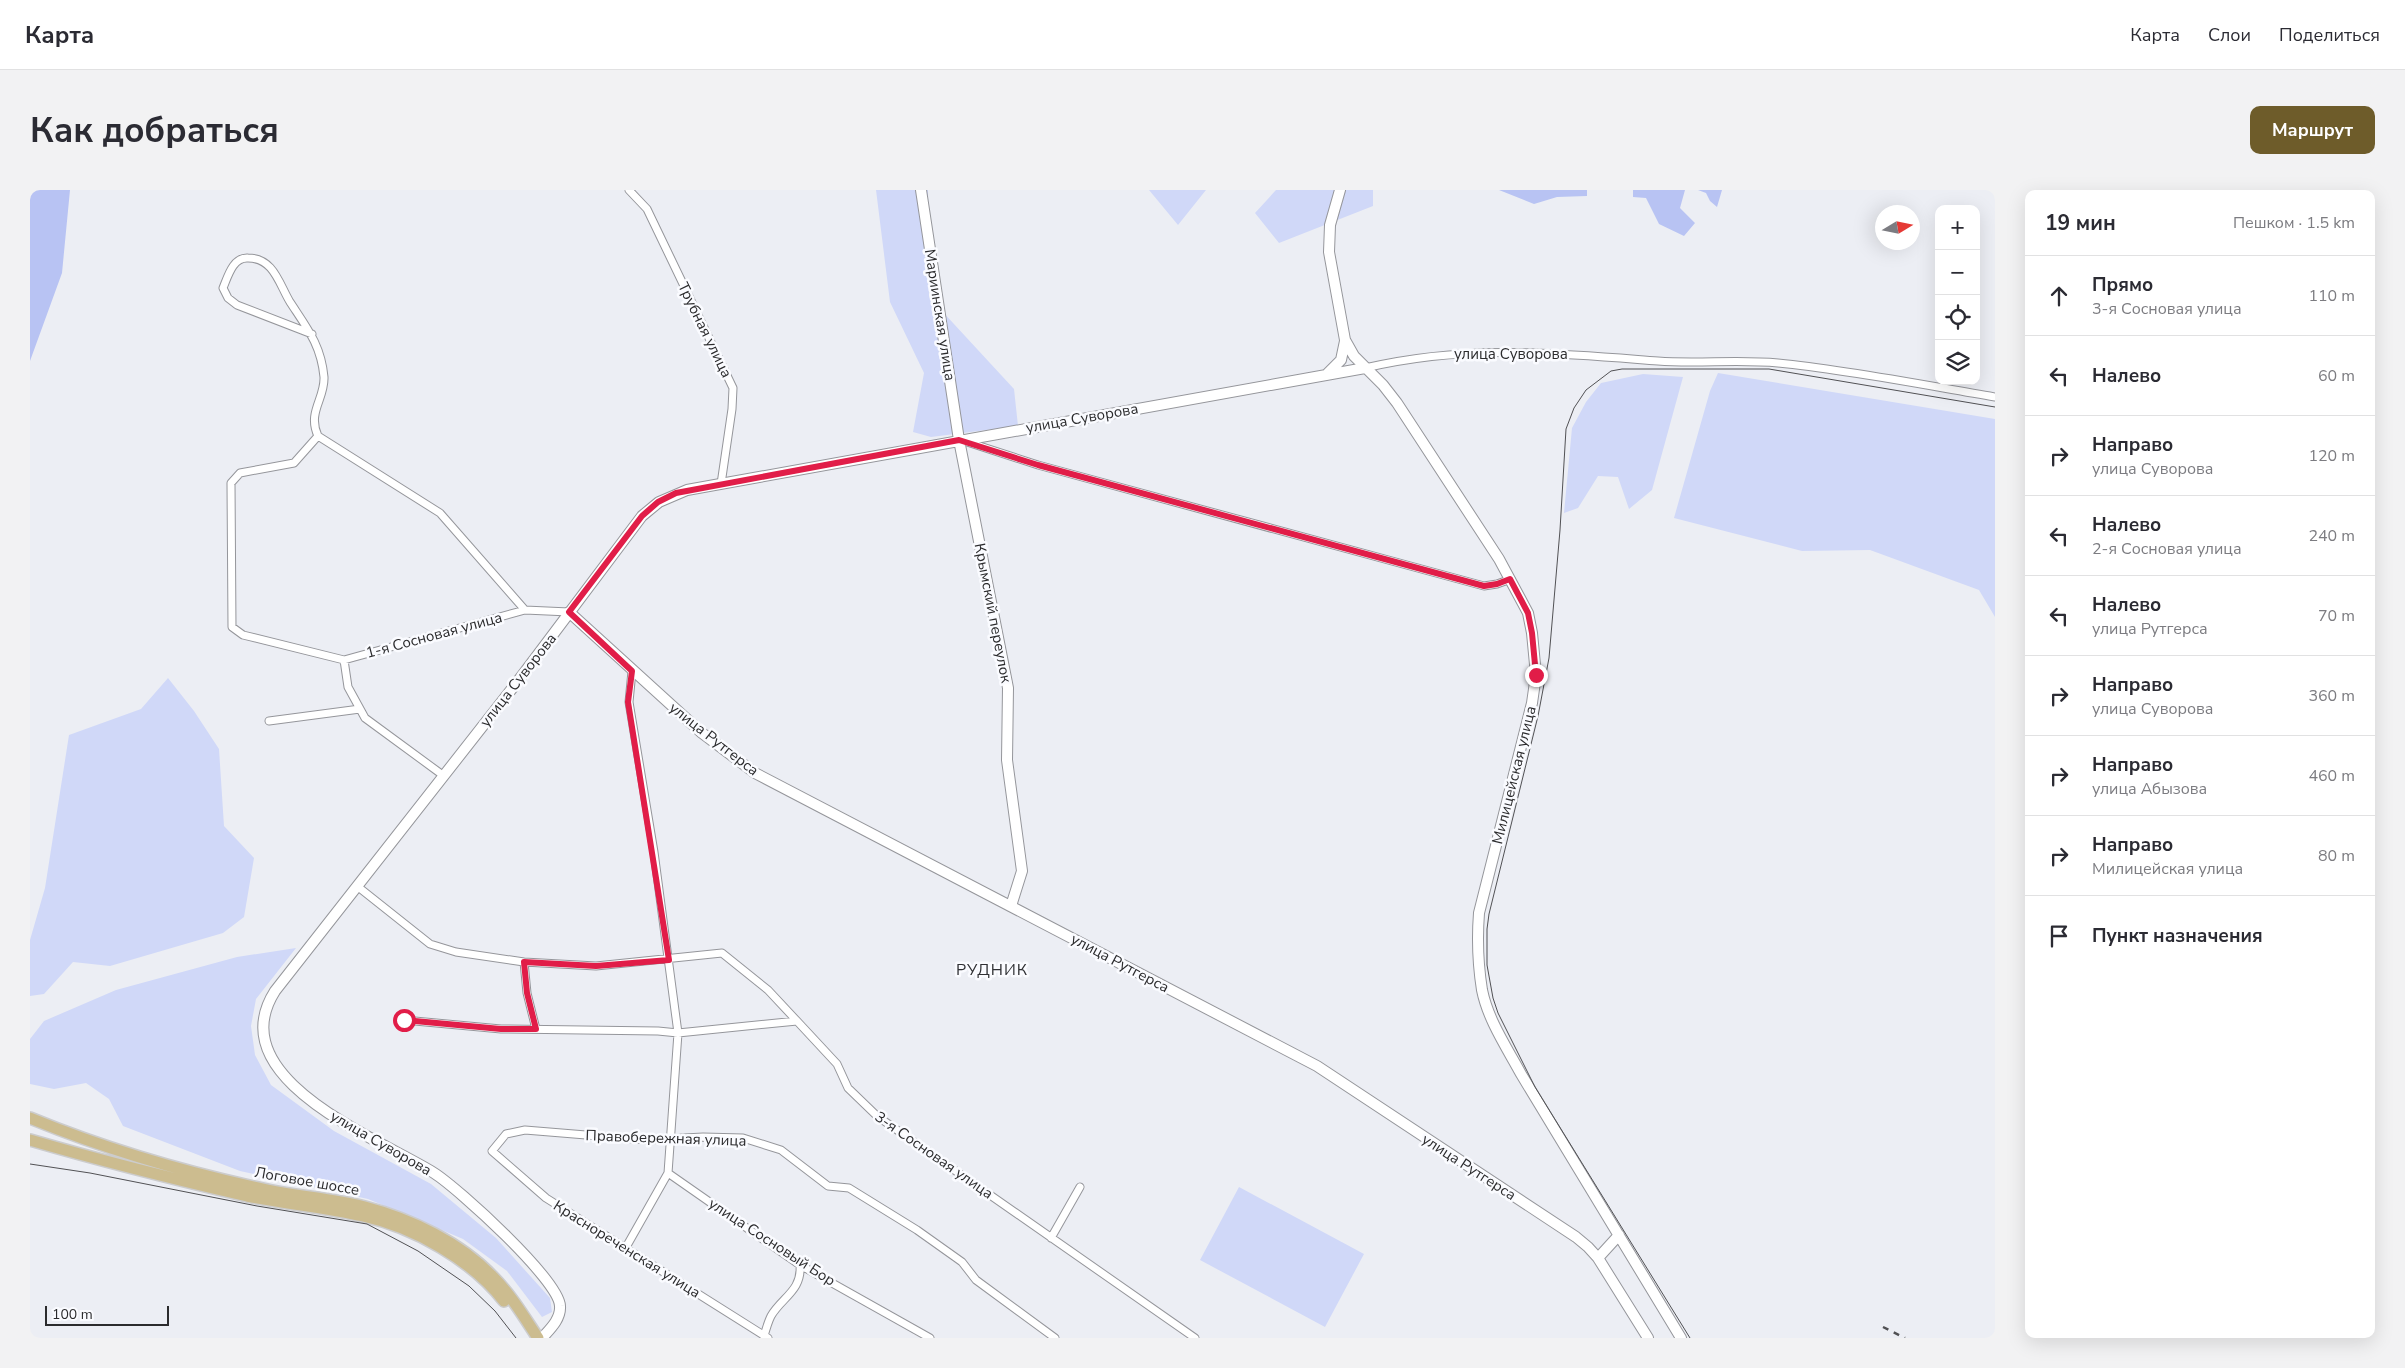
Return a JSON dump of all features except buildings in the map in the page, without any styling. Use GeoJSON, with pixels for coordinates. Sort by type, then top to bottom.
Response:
{"type":"FeatureCollection","features":[{"type":"Feature","properties":{"kind":"main road","name":"Мариинская улица"},"geometry":{"type":"LineString","coordinates":[[921,190],[959,440]]}},
{"type":"Feature","properties":{"kind":"main road"},"geometry":{"type":"LineString","coordinates":[[1325,375],[1336,368],[1341,360],[1345,340],[1337,307],[1329,245],[1330,225],[1340,190]]}},
{"type":"Feature","properties":{"kind":"main road","name":"Милицейская улица"},"geometry":{"type":"LineString","coordinates":[[1345,340],[1354,356],[1383,385],[1397,404],[1510,579],[1528,613],[1536,675],[1532,703],[1479,914],[1478,935],[1483,992],[1499,1034],[1521,1074],[1619,1235]]}},
{"type":"Feature","properties":{"kind":"main road","name":"улица Суворова"},"geometry":{"type":"LineString","coordinates":[[542,1338],[556,1322],[561,1308],[548,1282],[508,1239],[436,1174],[355,1131],[318,1105],[286,1078],[274,1065],[268,1052],[264,1037],[264,1024],[268,1002],[650,508],[676,493],[721,484],[1364,368]]}},
{"type":"Feature","properties":{"kind":"main road","name":"Крымский переулок"},"geometry":{"type":"LineString","coordinates":[[959,440],[1008,688],[1007,760],[1022,871],[1011,906]]}},
{"type":"Feature","properties":{"kind":"main road","name":"улица Рутгерса"},"geometry":{"type":"LineString","coordinates":[[569,612],[702,733],[755,773],[1317,1066],[1576,1237],[1598,1258],[1648,1338]]}},
{"type":"Feature","properties":{"kind":"main road","name":"Логовое шоссе"},"geometry":{"type":"LineString","coordinates":[[30,1118],[125,1153],[195,1173],[287,1195],[364,1207],[418,1226],[460,1249],[483,1267],[505,1290],[538,1338]]}},
{"type":"Feature","properties":{"kind":"main road","name":"Логовое шоссе"},"geometry":{"type":"LineString","coordinates":[[30,1140],[210,1187],[286,1204],[363,1216],[386,1222],[444,1250],[479,1274],[500,1296],[529,1338]]}},
{"type":"Feature","properties":{"kind":"main road"},"geometry":{"type":"LineString","coordinates":[[1598,1258],[1619,1235],[1682,1338]]}},
{"type":"Feature","properties":{"kind":"street","name":"Трубная улица"},"geometry":{"type":"LineString","coordinates":[[629,190],[647,209],[733,388],[732,409],[721,484]]}},
{"type":"Feature","properties":{"kind":"street"},"geometry":{"type":"LineString","coordinates":[[312,334],[237,305],[228,298],[224,288],[230,270],[236,262],[245,258],[259,258],[271,268],[289,300],[312,334],[320,356],[324,380],[313,426],[318,436],[440,513],[525,610]]}},
{"type":"Feature","properties":{"kind":"street","name":"улица Суворова"},"geometry":{"type":"LineString","coordinates":[[1364,368],[1443,354],[1498,351],[1578,354],[1660,361],[1778,363],[1995,397]]}},
{"type":"Feature","properties":{"kind":"street"},"geometry":{"type":"LineString","coordinates":[[318,436],[294,463],[240,473],[230,483],[232,627],[243,635],[344,660],[348,687],[365,718],[444,776]]}},
{"type":"Feature","properties":{"kind":"street"},"geometry":{"type":"LineString","coordinates":[[959,440],[1038,465],[1484,586],[1510,579]]}},
{"type":"Feature","properties":{"kind":"street","name":"1-я Сосновая улица"},"geometry":{"type":"LineString","coordinates":[[344,660],[525,610],[569,612]]}},
{"type":"Feature","properties":{"kind":"street"},"geometry":{"type":"LineString","coordinates":[[626,1250],[668,1173],[678,1033],[669,960],[628,702],[632,671]]}},
{"type":"Feature","properties":{"kind":"street"},"geometry":{"type":"LineString","coordinates":[[269,720],[360,709]]}},
{"type":"Feature","properties":{"kind":"street"},"geometry":{"type":"LineString","coordinates":[[357,886],[430,944],[456,952],[524,962],[596,966],[669,960]]}},
{"type":"Feature","properties":{"kind":"street","name":"3-я Сосновая улица"},"geometry":{"type":"LineString","coordinates":[[669,960],[722,953],[768,990],[837,1064],[848,1088],[877,1116],[1195,1338]]}},
{"type":"Feature","properties":{"kind":"street"},"geometry":{"type":"LineString","coordinates":[[524,962],[527,993],[536,1029]]}},
{"type":"Feature","properties":{"kind":"street"},"geometry":{"type":"LineString","coordinates":[[404,1020],[501,1029],[658,1031],[678,1033],[797,1022]]}},
{"type":"Feature","properties":{"kind":"street","name":"Правобережная улица"},"geometry":{"type":"LineString","coordinates":[[492,1151],[506,1134],[525,1130],[647,1140],[743,1138],[781,1150],[828,1186],[849,1188],[917,1230],[962,1262],[976,1280],[1055,1338]]}},
{"type":"Feature","properties":{"kind":"street","name":"Краснореченская улица"},"geometry":{"type":"LineString","coordinates":[[492,1151],[546,1198],[766,1337]]}},
{"type":"Feature","properties":{"kind":"street","name":"улица Сосновый Бор"},"geometry":{"type":"LineString","coordinates":[[668,1173],[800,1264],[930,1338]]}},
{"type":"Feature","properties":{"kind":"street"},"geometry":{"type":"LineString","coordinates":[[1052,1238],[1080,1187]]}},
{"type":"Feature","properties":{"kind":"street"},"geometry":{"type":"LineString","coordinates":[[766,1337],[771,1315],[790,1296],[801,1276],[800,1264]]}},
{"type":"Feature","properties":{"kind":"shaded area"},"geometry":{"type":"Polygon","coordinates":[[[30,190],[70,190],[62,273],[30,361],[30,190]]]}},
{"type":"Feature","properties":{"kind":"shaded area"},"geometry":{"type":"Polygon","coordinates":[[[876,190],[928,190],[929,297],[1014,389],[1018,426],[931,437],[913,432],[924,373],[890,302],[876,190]]]}},
{"type":"Feature","properties":{"kind":"shaded area"},"geometry":{"type":"Polygon","coordinates":[[[1149,190],[1206,190],[1178,225],[1149,190]]]}},
{"type":"Feature","properties":{"kind":"shaded area"},"geometry":{"type":"Polygon","coordinates":[[[1276,190],[1373,190],[1373,206],[1279,243],[1255,213],[1276,190]]]}},
{"type":"Feature","properties":{"kind":"shaded area"},"geometry":{"type":"Polygon","coordinates":[[[1499,190],[1587,190],[1587,196],[1557,197],[1534,204],[1499,190]]]}},
{"type":"Feature","properties":{"kind":"shaded area"},"geometry":{"type":"Polygon","coordinates":[[[1633,190],[1685,190],[1680,208],[1695,223],[1684,236],[1659,224],[1646,198],[1633,197],[1633,190]]]}},
{"type":"Feature","properties":{"kind":"shaded area"},"geometry":{"type":"Polygon","coordinates":[[[1698,190],[1722,190],[1717,207],[1710,201],[1706,193],[1698,190]]]}},
{"type":"Feature","properties":{"kind":"shaded area"},"geometry":{"type":"Polygon","coordinates":[[[1718,373],[1995,419],[1995,617],[1979,590],[1870,550],[1802,551],[1674,518],[1710,391],[1718,373]]]}},
{"type":"Feature","properties":{"kind":"shaded area"},"geometry":{"type":"Polygon","coordinates":[[[1643,374],[1683,377],[1652,490],[1629,509],[1618,477],[1598,476],[1578,508],[1564,513],[1572,428],[1586,402],[1601,383],[1643,374]]]}},
{"type":"Feature","properties":{"kind":"shaded area"},"geometry":{"type":"Polygon","coordinates":[[[168,678],[194,711],[219,749],[224,826],[254,858],[244,917],[223,933],[110,966],[73,962],[44,994],[30,996],[30,940],[45,888],[69,735],[141,709],[168,678]]]}},
{"type":"Feature","properties":{"kind":"shaded area"},"geometry":{"type":"Polygon","coordinates":[[[296,948],[256,999],[251,1026],[255,1055],[271,1085],[334,1131],[431,1184],[496,1238],[550,1298],[552,1312],[542,1317],[507,1271],[463,1239],[368,1199],[240,1171],[123,1126],[109,1099],[86,1083],[54,1089],[30,1084],[30,1039],[44,1021],[116,990],[237,957],[296,948]]]}},
{"type":"Feature","properties":{"kind":"shaded area"},"geometry":{"type":"Polygon","coordinates":[[[1239,1187],[1364,1254],[1325,1327],[1200,1260],[1239,1187]]]}},
{"type":"Feature","properties":{"kind":"tram line"},"geometry":{"type":"LineString","coordinates":[[1690,1338],[1535,1087],[1498,1013],[1493,998],[1487,965],[1489,914],[1538,716],[1549,658],[1566,429],[1574,408],[1586,390],[1611,371],[1622,369],[1769,369],[1995,407]]}},
{"type":"Feature","properties":{"kind":"tram line"},"geometry":{"type":"LineString","coordinates":[[30,1164],[90,1173],[257,1206],[367,1224],[418,1251],[469,1286],[495,1311],[516,1338]]}},
{"type":"Feature","properties":{"kind":"railway"},"geometry":{"type":"LineString","coordinates":[[1883,1327],[1905,1338]]}},
{"type":"Feature","properties":{"kind":"district","name":"РУДНИК"},"geometry":{"type":"Point","coordinates":[992,970]}},
{"type":"Feature","properties":{"kind":"route"},"geometry":{"type":"LineString","coordinates":[[404,1020],[501,1029],[536,1029],[527,993],[527,977],[524,962],[596,966],[669,960],[654,852],[628,702],[632,671],[569,612],[642,516],[658,502],[676,493],[959,440],[1038,465],[1372,554],[1484,586],[1510,579],[1528,613],[1536,675]]}}]}
